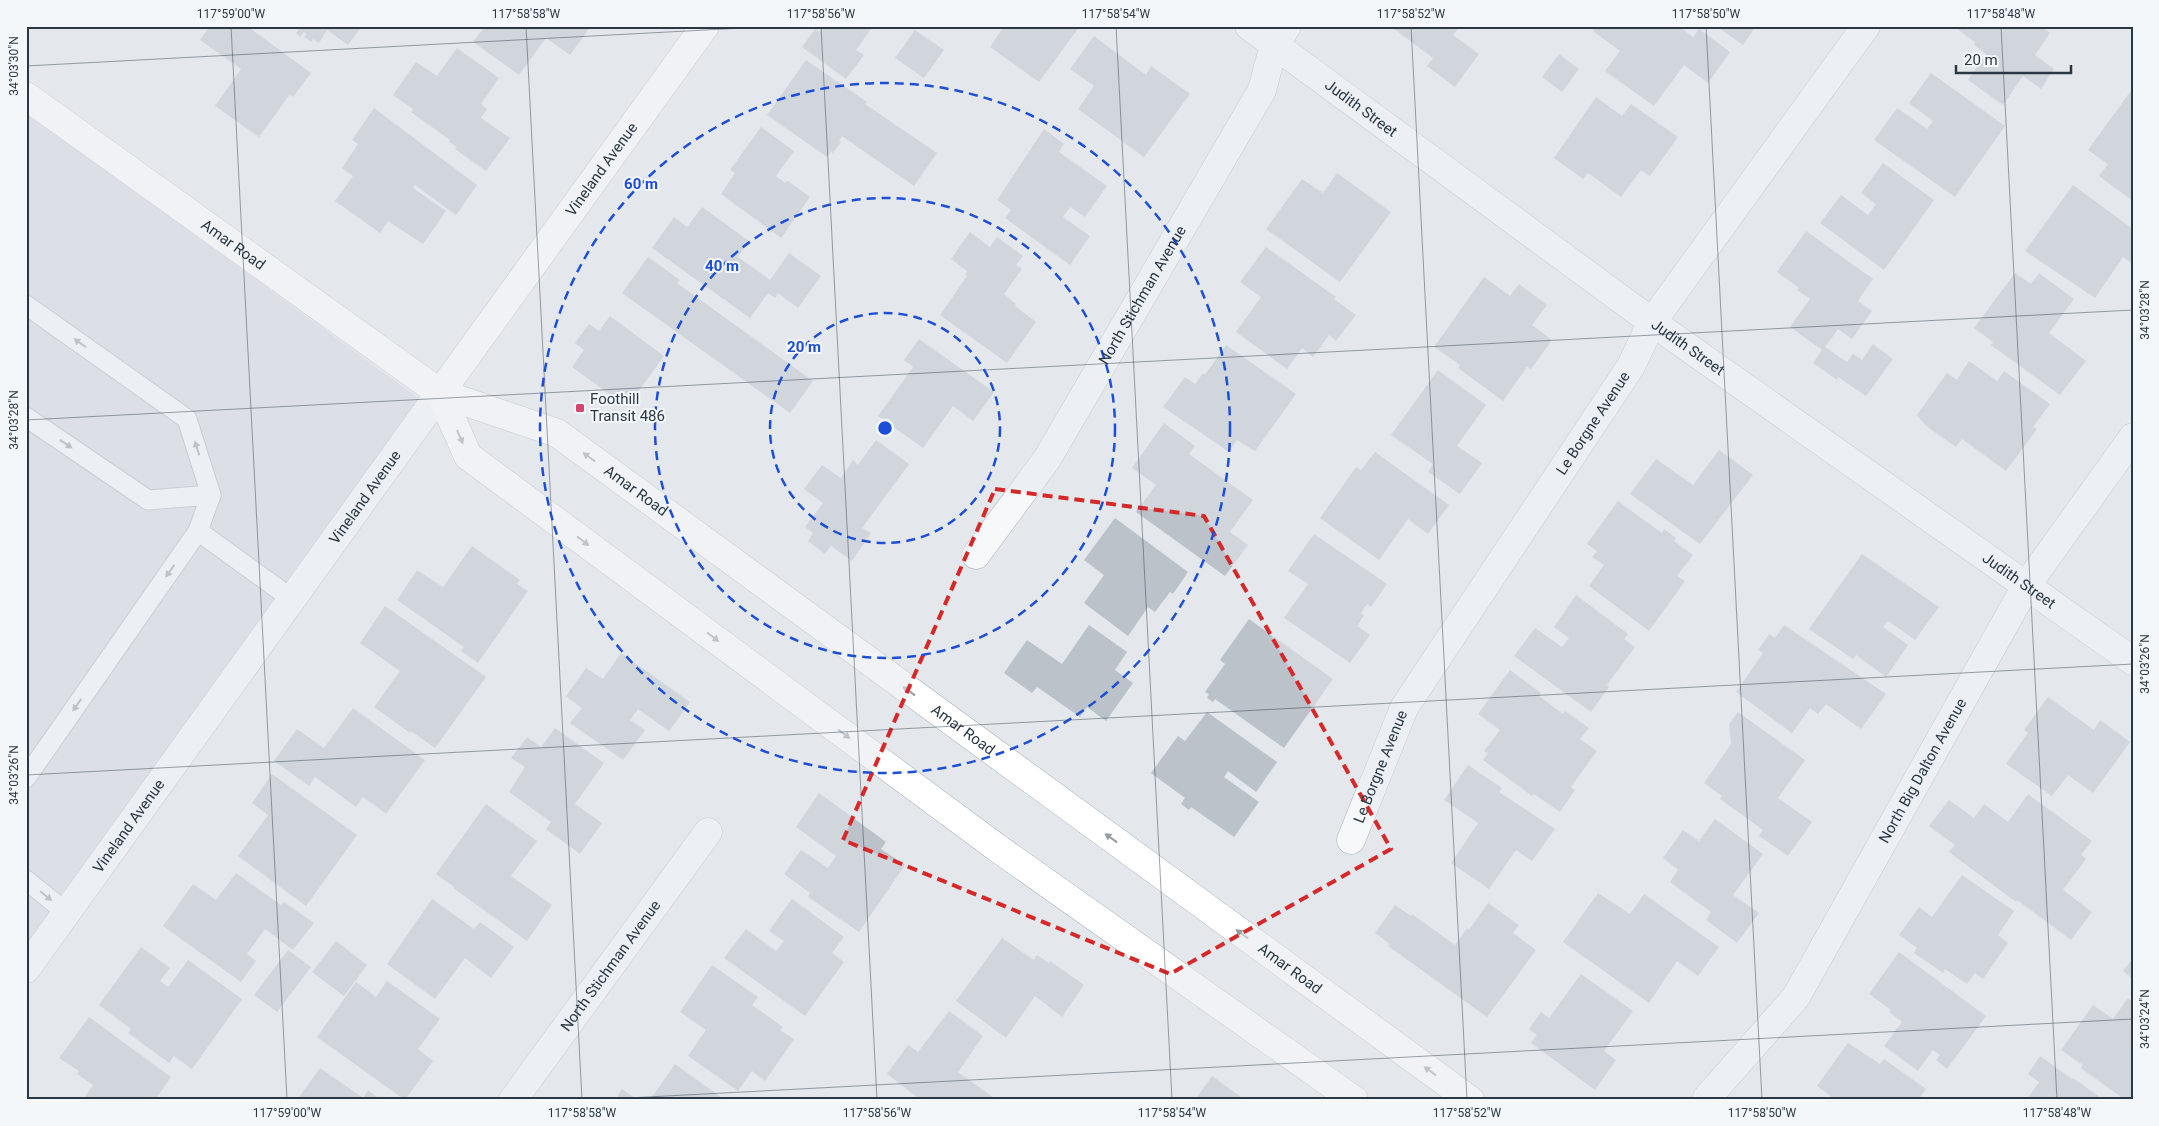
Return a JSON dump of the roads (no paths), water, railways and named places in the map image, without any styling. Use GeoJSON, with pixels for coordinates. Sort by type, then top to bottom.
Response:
{"type":"FeatureCollection","features":[{"type":"Feature","properties":{"kind":"main road","name":"Vineland Avenue"},"geometry":{"type":"LineString","coordinates":[[440,393],[704,26]]}},
{"type":"Feature","properties":{"kind":"main road","name":"Amar Road"},"geometry":{"type":"LineString","coordinates":[[26,96],[440,393],[557,433],[1470,1100]]}},
{"type":"Feature","properties":{"kind":"main road"},"geometry":{"type":"LineString","coordinates":[[440,393],[468,456],[996,847],[1354,1100]]}},
{"type":"Feature","properties":{"kind":"street","name":"Judith Street"},"geometry":{"type":"LineString","coordinates":[[1249,26],[1281,35],[1652,322],[2133,660]]}},
{"type":"Feature","properties":{"kind":"street","name":"Le Borgne Avenue"},"geometry":{"type":"LineString","coordinates":[[1351,840],[1404,708],[1631,366],[1652,322],[1866,26]]}},
{"type":"Feature","properties":{"kind":"street","name":"North Stichman Avenue"},"geometry":{"type":"LineString","coordinates":[[976,555],[1047,459],[1262,90],[1281,35]]}},
{"type":"Feature","properties":{"kind":"street","name":"Vineland Avenue"},"geometry":{"type":"LineString","coordinates":[[26,969],[440,393]]}},
{"type":"Feature","properties":{"kind":"street","name":"North Big Dalton Avenue"},"geometry":{"type":"LineString","coordinates":[[1707,1098],[1796,997],[2026,586],[2133,437]]}},
{"type":"Feature","properties":{"kind":"street","name":"North Stichman Avenue"},"geometry":{"type":"LineString","coordinates":[[513,1100],[708,832]]}},
{"type":"Feature","properties":{"kind":"lane"},"geometry":{"type":"LineString","coordinates":[[26,305],[188,419],[211,495],[198,531],[26,778]]}},
{"type":"Feature","properties":{"kind":"lane"},"geometry":{"type":"LineString","coordinates":[[26,416],[148,500],[211,495]]}},
{"type":"Feature","properties":{"kind":"lane"},"geometry":{"type":"LineString","coordinates":[[198,531],[292,599]]}},
{"type":"Feature","properties":{"kind":"lane"},"geometry":{"type":"LineString","coordinates":[[26,880],[67,912]]}},
{"type":"Feature","properties":{"kind":"place","name":"Foothill Transit 486"},"geometry":{"type":"Point","coordinates":[580,408]}}]}
